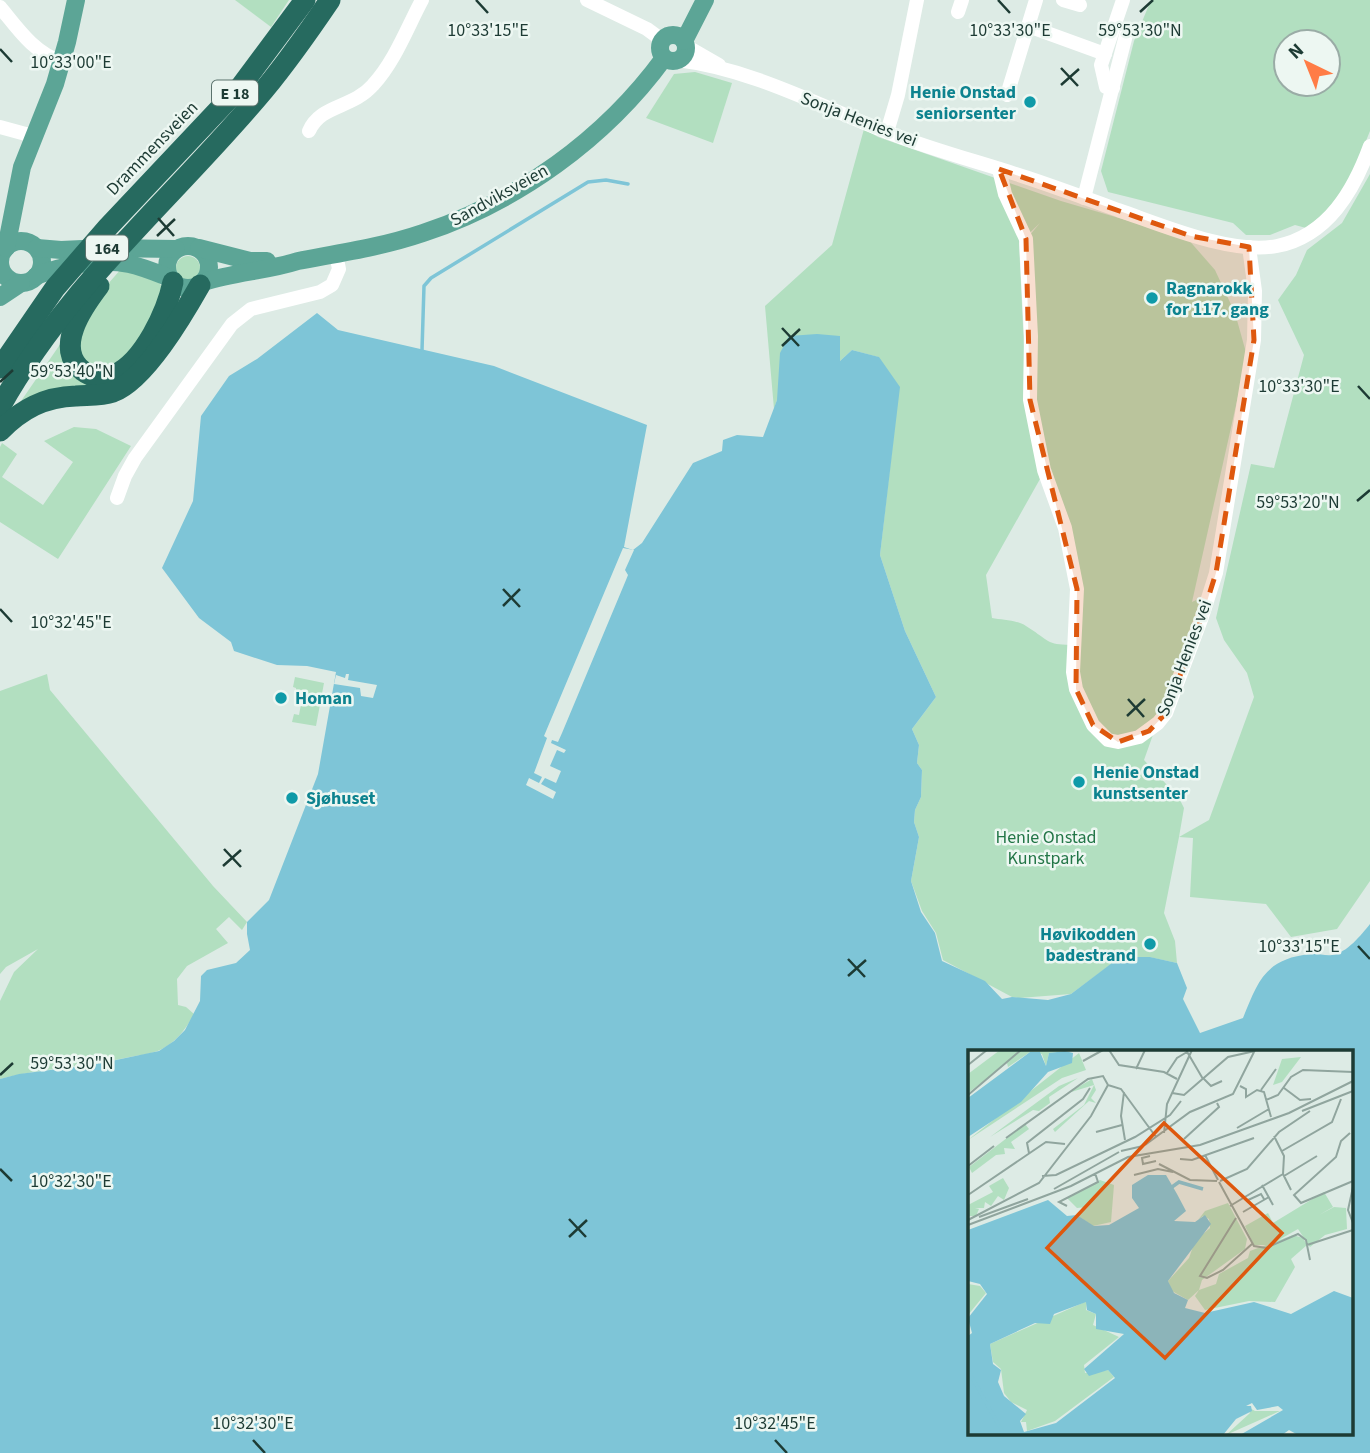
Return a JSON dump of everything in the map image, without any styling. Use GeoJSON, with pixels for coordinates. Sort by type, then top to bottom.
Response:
{"type":"FeatureCollection","features":[{"type":"Feature","properties":{"kind":"highway","name":"Drammensveien"},"geometry":{"type":"LineString","coordinates":[[22,334],[55,288],[108,227],[242,86],[305,0]]}},
{"type":"Feature","properties":{"kind":"highway","name":"E 18"},"geometry":{"type":"LineString","coordinates":[[0,407],[38,345],[143,228],[157,206],[264,90],[330,0]]}},
{"type":"Feature","properties":{"kind":"highway","name":"E 18"},"geometry":{"type":"LineString","coordinates":[[92,285],[70,340],[75,363],[86,374],[97,377],[112,376],[135,358],[164,314],[172,280]]}},
{"type":"Feature","properties":{"kind":"highway"},"geometry":{"type":"LineString","coordinates":[[0,431],[18,414],[37,403],[62,396],[105,394],[130,383],[157,351],[202,283]]}},
{"type":"Feature","properties":{"kind":"highway","name":"E 18"},"geometry":{"type":"LineString","coordinates":[[0,351],[22,334]]}},
{"type":"Feature","properties":{"kind":"highway","name":"E 18"},"geometry":{"type":"LineString","coordinates":[[0,368],[22,334]]}},
{"type":"Feature","properties":{"kind":"main road"},"geometry":{"type":"LineString","coordinates":[[21,177],[24,223],[42,262],[29,279],[8,278],[0,267],[1,256],[6,248],[21,177],[33,136],[62,62],[76,0]]}},
{"type":"Feature","properties":{"kind":"main road"},"geometry":{"type":"LineString","coordinates":[[674,46],[699,0]]}},
{"type":"Feature","properties":{"kind":"main road"},"geometry":{"type":"LineString","coordinates":[[674,46],[705,0]]}},
{"type":"Feature","properties":{"kind":"main road","name":"Sandviksveien"},"geometry":{"type":"LineString","coordinates":[[202,283],[237,272],[279,268],[298,261],[421,234],[468,215],[540,175],[607,124],[674,46]]}},
{"type":"Feature","properties":{"kind":"main road","name":"164"},"geometry":{"type":"LineString","coordinates":[[6,248],[18,241],[61,250],[176,249],[187,246],[199,248]]}},
{"type":"Feature","properties":{"kind":"main road"},"geometry":{"type":"LineString","coordinates":[[199,248],[209,262],[209,272],[202,283]]}},
{"type":"Feature","properties":{"kind":"main road","name":"Sandviksveien"},"geometry":{"type":"LineString","coordinates":[[199,248],[250,261],[298,261]]}},
{"type":"Feature","properties":{"kind":"main road"},"geometry":{"type":"LineString","coordinates":[[172,280],[167,270],[168,261],[176,249]]}},
{"type":"Feature","properties":{"kind":"main road","name":"164"},"geometry":{"type":"LineString","coordinates":[[0,297],[29,279],[83,265],[113,263],[140,267],[186,288],[202,283]]}},
{"type":"Feature","properties":{"kind":"street"},"geometry":{"type":"LineString","coordinates":[[309,131],[319,116],[354,102],[372,87],[386,69],[422,0]]}},
{"type":"Feature","properties":{"kind":"street"},"geometry":{"type":"LineString","coordinates":[[587,0],[647,29],[674,46]]}},
{"type":"Feature","properties":{"kind":"street"},"geometry":{"type":"LineString","coordinates":[[887,132],[898,95],[918,0]]}},
{"type":"Feature","properties":{"kind":"street"},"geometry":{"type":"LineString","coordinates":[[1007,95],[1037,0]]}},
{"type":"Feature","properties":{"kind":"street"},"geometry":{"type":"LineString","coordinates":[[1063,0],[1080,5]]}},
{"type":"Feature","properties":{"kind":"street"},"geometry":{"type":"LineString","coordinates":[[1113,88],[1106,87],[1101,71],[1123,0]]}},
{"type":"Feature","properties":{"kind":"street"},"geometry":{"type":"LineString","coordinates":[[0,7],[33,47],[62,62]]}},
{"type":"Feature","properties":{"kind":"street"},"geometry":{"type":"LineString","coordinates":[[1028,26],[1105,54]]}},
{"type":"Feature","properties":{"kind":"street"},"geometry":{"type":"LineString","coordinates":[[1084,198],[1126,35]]}},
{"type":"Feature","properties":{"kind":"street","name":"Sonja Henies vei"},"geometry":{"type":"LineString","coordinates":[[674,46],[887,132],[999,169],[1084,198],[1191,236],[1249,247],[1255,291],[1254,340],[1216,573],[1166,713],[1158,723],[1139,737],[1118,742],[1108,740],[1093,725],[1076,689],[1073,672],[1077,589],[1065,528],[1044,470],[1030,400],[1031,336],[1026,239],[1005,194],[999,169]]}},
{"type":"Feature","properties":{"kind":"street"},"geometry":{"type":"LineString","coordinates":[[0,127],[33,136]]}},
{"type":"Feature","properties":{"kind":"street"},"geometry":{"type":"LineString","coordinates":[[1249,247],[1278,246],[1305,236],[1317,228],[1339,207],[1353,186],[1370,146]]}},
{"type":"Feature","properties":{"kind":"street"},"geometry":{"type":"LineString","coordinates":[[117,498],[135,458],[232,324],[251,309],[320,292],[332,285],[340,269],[336,254]]}},
{"type":"Feature","properties":{"kind":"highlighted area"},"geometry":{"type":"Polygon","coordinates":[[[999,169],[1191,236],[1249,247],[1254,340],[1216,573],[1202,617],[1166,713],[1149,731],[1118,742],[1093,725],[1076,689],[1077,589],[1030,400],[1026,239],[999,169]]]}},
{"type":"Feature","properties":{"kind":"green space"},"geometry":{"type":"Polygon","coordinates":[[[235,0],[289,0],[271,27],[235,0]]]}},
{"type":"Feature","properties":{"kind":"green space"},"geometry":{"type":"Polygon","coordinates":[[[1151,0],[1370,0],[1370,131],[1350,180],[1327,211],[1306,228],[1295,225],[1270,235],[1246,235],[1233,223],[1108,192],[1101,171],[1134,41],[1151,0]]]}},
{"type":"Feature","properties":{"kind":"green space"},"geometry":{"type":"Polygon","coordinates":[[[695,72],[732,83],[713,143],[646,118],[674,74],[695,72]]]}},
{"type":"Feature","properties":{"kind":"green space","name":"Henie Onstad Kunstpark"},"geometry":{"type":"Polygon","coordinates":[[[864,129],[878,137],[1061,201],[1187,238],[1215,270],[1235,313],[1247,356],[1192,602],[1202,597],[1144,760],[1179,798],[1184,808],[1164,913],[1175,941],[1177,963],[1149,957],[1117,960],[1071,994],[1019,998],[1012,997],[943,960],[936,933],[922,911],[911,881],[919,837],[914,822],[915,810],[921,797],[922,770],[917,763],[919,745],[912,729],[936,697],[905,631],[880,555],[899,387],[878,357],[852,350],[840,361],[839,345],[777,400],[774,409],[765,306],[832,245],[864,129]],[[1040,223],[1019,243],[1027,409],[1040,479],[986,575],[992,618],[1022,624],[1054,643],[1078,644],[1080,588],[1032,414],[1029,236],[1040,223]]]}},
{"type":"Feature","properties":{"kind":"green space"},"geometry":{"type":"Polygon","coordinates":[[[1370,174],[1370,881],[1337,929],[1291,937],[1266,904],[1190,897],[1193,838],[1179,837],[1209,820],[1254,697],[1247,673],[1224,640],[1216,618],[1251,464],[1274,468],[1304,355],[1278,300],[1296,275],[1307,250],[1342,223],[1370,174]]]}},
{"type":"Feature","properties":{"kind":"green space"},"geometry":{"type":"Polygon","coordinates":[[[188,256],[197,259],[200,268],[197,277],[188,280],[179,277],[176,268],[179,259],[188,256]]]}},
{"type":"Feature","properties":{"kind":"green space"},"geometry":{"type":"Polygon","coordinates":[[[121,269],[158,282],[162,289],[162,299],[142,336],[121,364],[91,369],[75,349],[101,292],[121,269]]]}},
{"type":"Feature","properties":{"kind":"green space"},"geometry":{"type":"Polygon","coordinates":[[[61,343],[98,384],[19,404],[61,343]]]}},
{"type":"Feature","properties":{"kind":"green space"},"geometry":{"type":"Polygon","coordinates":[[[74,427],[96,429],[131,446],[58,559],[0,522],[0,447],[2,443],[17,454],[2,477],[43,505],[73,462],[44,441],[74,427]]]}},
{"type":"Feature","properties":{"kind":"green space"},"geometry":{"type":"Polygon","coordinates":[[[47,674],[50,690],[213,886],[247,922],[242,930],[229,917],[216,929],[228,943],[187,966],[177,979],[178,1005],[186,1007],[194,1014],[181,1034],[167,1046],[146,1054],[0,1079],[0,1001],[14,972],[38,949],[6,967],[0,974],[0,691],[47,674]]]}},
{"type":"Feature","properties":{"kind":"green space"},"geometry":{"type":"Polygon","coordinates":[[[295,677],[324,683],[316,726],[292,722],[294,714],[299,715],[303,694],[296,692],[293,687],[295,677]]]}},
{"type":"Feature","properties":{"kind":"water"},"geometry":{"type":"Polygon","coordinates":[[[317,313],[338,330],[494,366],[647,425],[624,547],[633,550],[642,543],[693,463],[722,451],[723,440],[737,435],[763,437],[777,400],[780,353],[789,336],[840,336],[840,361],[852,350],[879,357],[900,387],[880,555],[905,631],[936,697],[912,729],[919,745],[917,763],[922,770],[921,797],[915,810],[914,822],[919,837],[911,881],[921,912],[935,933],[942,961],[985,981],[1002,999],[1012,997],[1048,1000],[1071,994],[1116,960],[1150,957],[1177,963],[1187,988],[1183,999],[1200,1033],[1243,1018],[1253,993],[1273,967],[1295,957],[1338,954],[1353,943],[1370,924],[1370,1453],[0,1453],[0,1079],[159,1051],[174,1041],[185,1030],[200,1001],[201,976],[207,970],[236,963],[250,950],[247,922],[269,900],[318,774],[336,672],[307,666],[277,665],[234,651],[231,642],[199,618],[162,568],[193,501],[201,416],[229,376],[257,359],[317,313]]]}},
{"type":"Feature","properties":{"kind":"pier"},"geometry":{"type":"Polygon","coordinates":[[[623,548],[634,550],[625,570],[628,575],[558,742],[552,740],[551,743],[566,750],[564,753],[557,750],[550,766],[561,771],[556,783],[545,778],[541,784],[556,792],[553,799],[526,785],[529,778],[539,783],[542,777],[534,773],[547,738],[544,736],[623,548]]]}},
{"type":"Feature","properties":{"kind":"pier"},"geometry":{"type":"Polygon","coordinates":[[[346,674],[349,674],[348,680],[377,685],[373,698],[361,696],[360,688],[334,684],[336,675],[345,678],[346,674]]]}},
{"type":"Feature","properties":{"kind":"waterway"},"geometry":{"type":"LineString","coordinates":[[422,350],[424,286],[431,278],[588,182],[606,180],[628,184]]}},
{"type":"Feature","properties":{"kind":"place","name":"Henie Onstad seniorsenter"},"geometry":{"type":"Point","coordinates":[1030,102]}},
{"type":"Feature","properties":{"kind":"place","name":"Ragnarokk for 117. gang"},"geometry":{"type":"Point","coordinates":[1152,298]}},
{"type":"Feature","properties":{"kind":"place","name":"Homan"},"geometry":{"type":"Point","coordinates":[281,698]}},
{"type":"Feature","properties":{"kind":"place","name":"Henie Onstad kunstsenter"},"geometry":{"type":"Point","coordinates":[1079,782]}},
{"type":"Feature","properties":{"kind":"place","name":"Sjøhuset"},"geometry":{"type":"Point","coordinates":[292,798]}},
{"type":"Feature","properties":{"kind":"place","name":"Høvikodden badestrand"},"geometry":{"type":"Point","coordinates":[1150,944]}}]}
